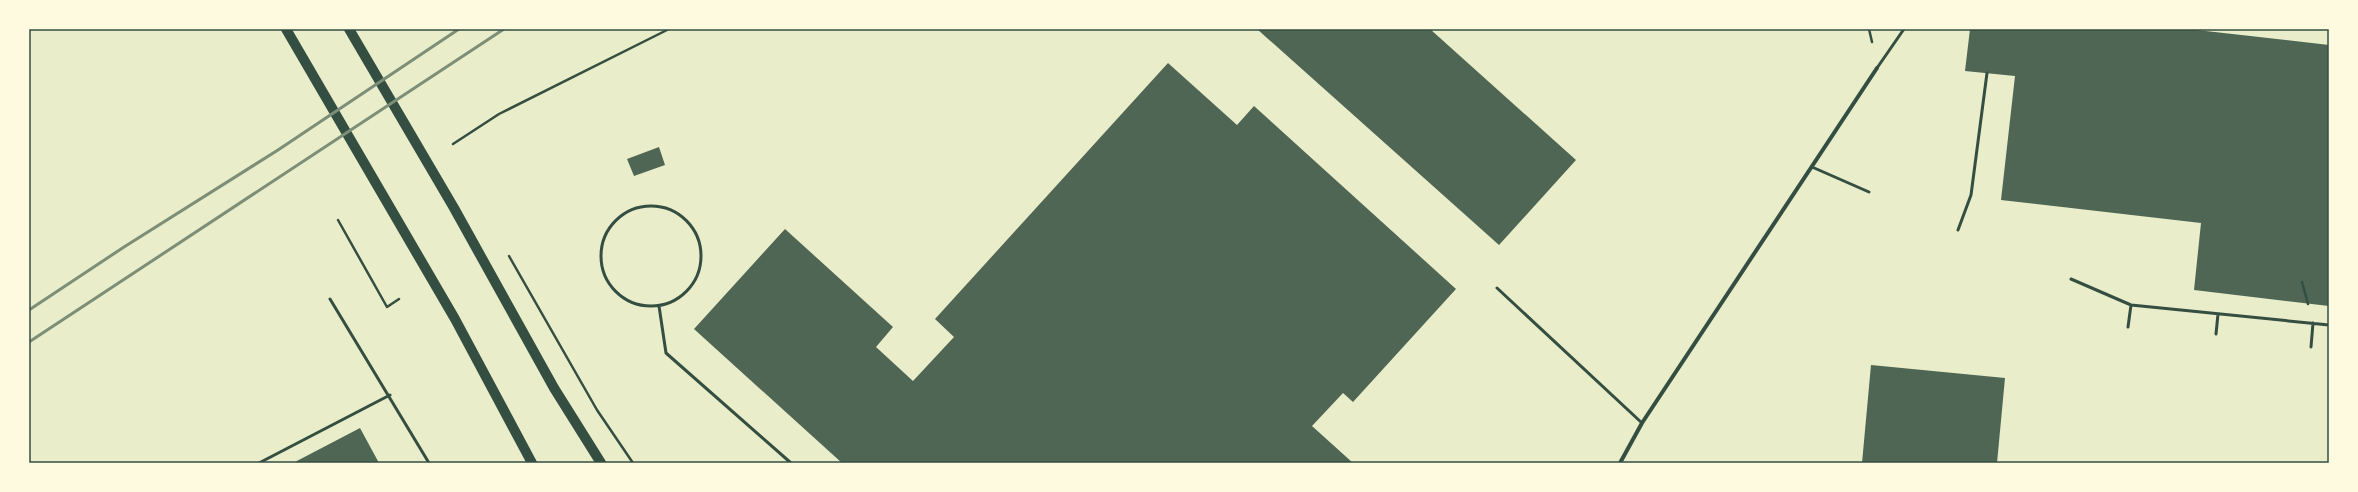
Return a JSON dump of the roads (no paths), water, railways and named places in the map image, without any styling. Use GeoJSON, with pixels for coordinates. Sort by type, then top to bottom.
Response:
{"type":"FeatureCollection","features":[{"type":"Feature","properties":{"kind":"main road"},"geometry":{"type":"LineString","coordinates":[[286,29],[462,332],[532,463]]}},
{"type":"Feature","properties":{"kind":"main road"},"geometry":{"type":"LineString","coordinates":[[349,29],[454,208],[554,388],[601,463]]}},
{"type":"Feature","properties":{"kind":"street"},"geometry":{"type":"LineString","coordinates":[[1620,463],[1642,423],[1878,68]]}},
{"type":"Feature","properties":{"kind":"lane"},"geometry":{"type":"LineString","coordinates":[[1878,68],[1904,29]]}},
{"type":"Feature","properties":{"kind":"lane"},"geometry":{"type":"LineString","coordinates":[[1958,230],[1971,195],[1987,73]]}},
{"type":"Feature","properties":{"kind":"lane"},"geometry":{"type":"LineString","coordinates":[[1812,167],[1869,192]]}},
{"type":"Feature","properties":{"kind":"lane"},"geometry":{"type":"LineString","coordinates":[[655,206],[672,210],[685,219],[695,231],[700,246],[701,262],[696,278],[687,291],[674,301],[659,306],[642,306],[626,300],[612,289],[604,275],[600,258],[602,241],[610,226],[622,214],[638,207],[655,206]]}},
{"type":"Feature","properties":{"kind":"lane"},"geometry":{"type":"LineString","coordinates":[[2071,279],[2131,305],[2329,325]]}},
{"type":"Feature","properties":{"kind":"lane"},"geometry":{"type":"LineString","coordinates":[[1497,288],[1642,423]]}},
{"type":"Feature","properties":{"kind":"lane"},"geometry":{"type":"LineString","coordinates":[[330,299],[390,395],[429,463]]}},
{"type":"Feature","properties":{"kind":"lane"},"geometry":{"type":"LineString","coordinates":[[2128,327],[2131,305]]}},
{"type":"Feature","properties":{"kind":"lane"},"geometry":{"type":"LineString","coordinates":[[659,306],[666,353],[791,463]]}},
{"type":"Feature","properties":{"kind":"lane"},"geometry":{"type":"LineString","coordinates":[[2216,334],[2218,314]]}},
{"type":"Feature","properties":{"kind":"lane"},"geometry":{"type":"LineString","coordinates":[[2311,347],[2313,323]]}},
{"type":"Feature","properties":{"kind":"lane"},"geometry":{"type":"LineString","coordinates":[[259,463],[390,395]]}},
{"type":"Feature","properties":{"kind":"railway"},"geometry":{"type":"LineString","coordinates":[[29,310],[124,247],[278,150],[459,29]]}},
{"type":"Feature","properties":{"kind":"railway"},"geometry":{"type":"LineString","coordinates":[[29,342],[504,29]]}}]}
